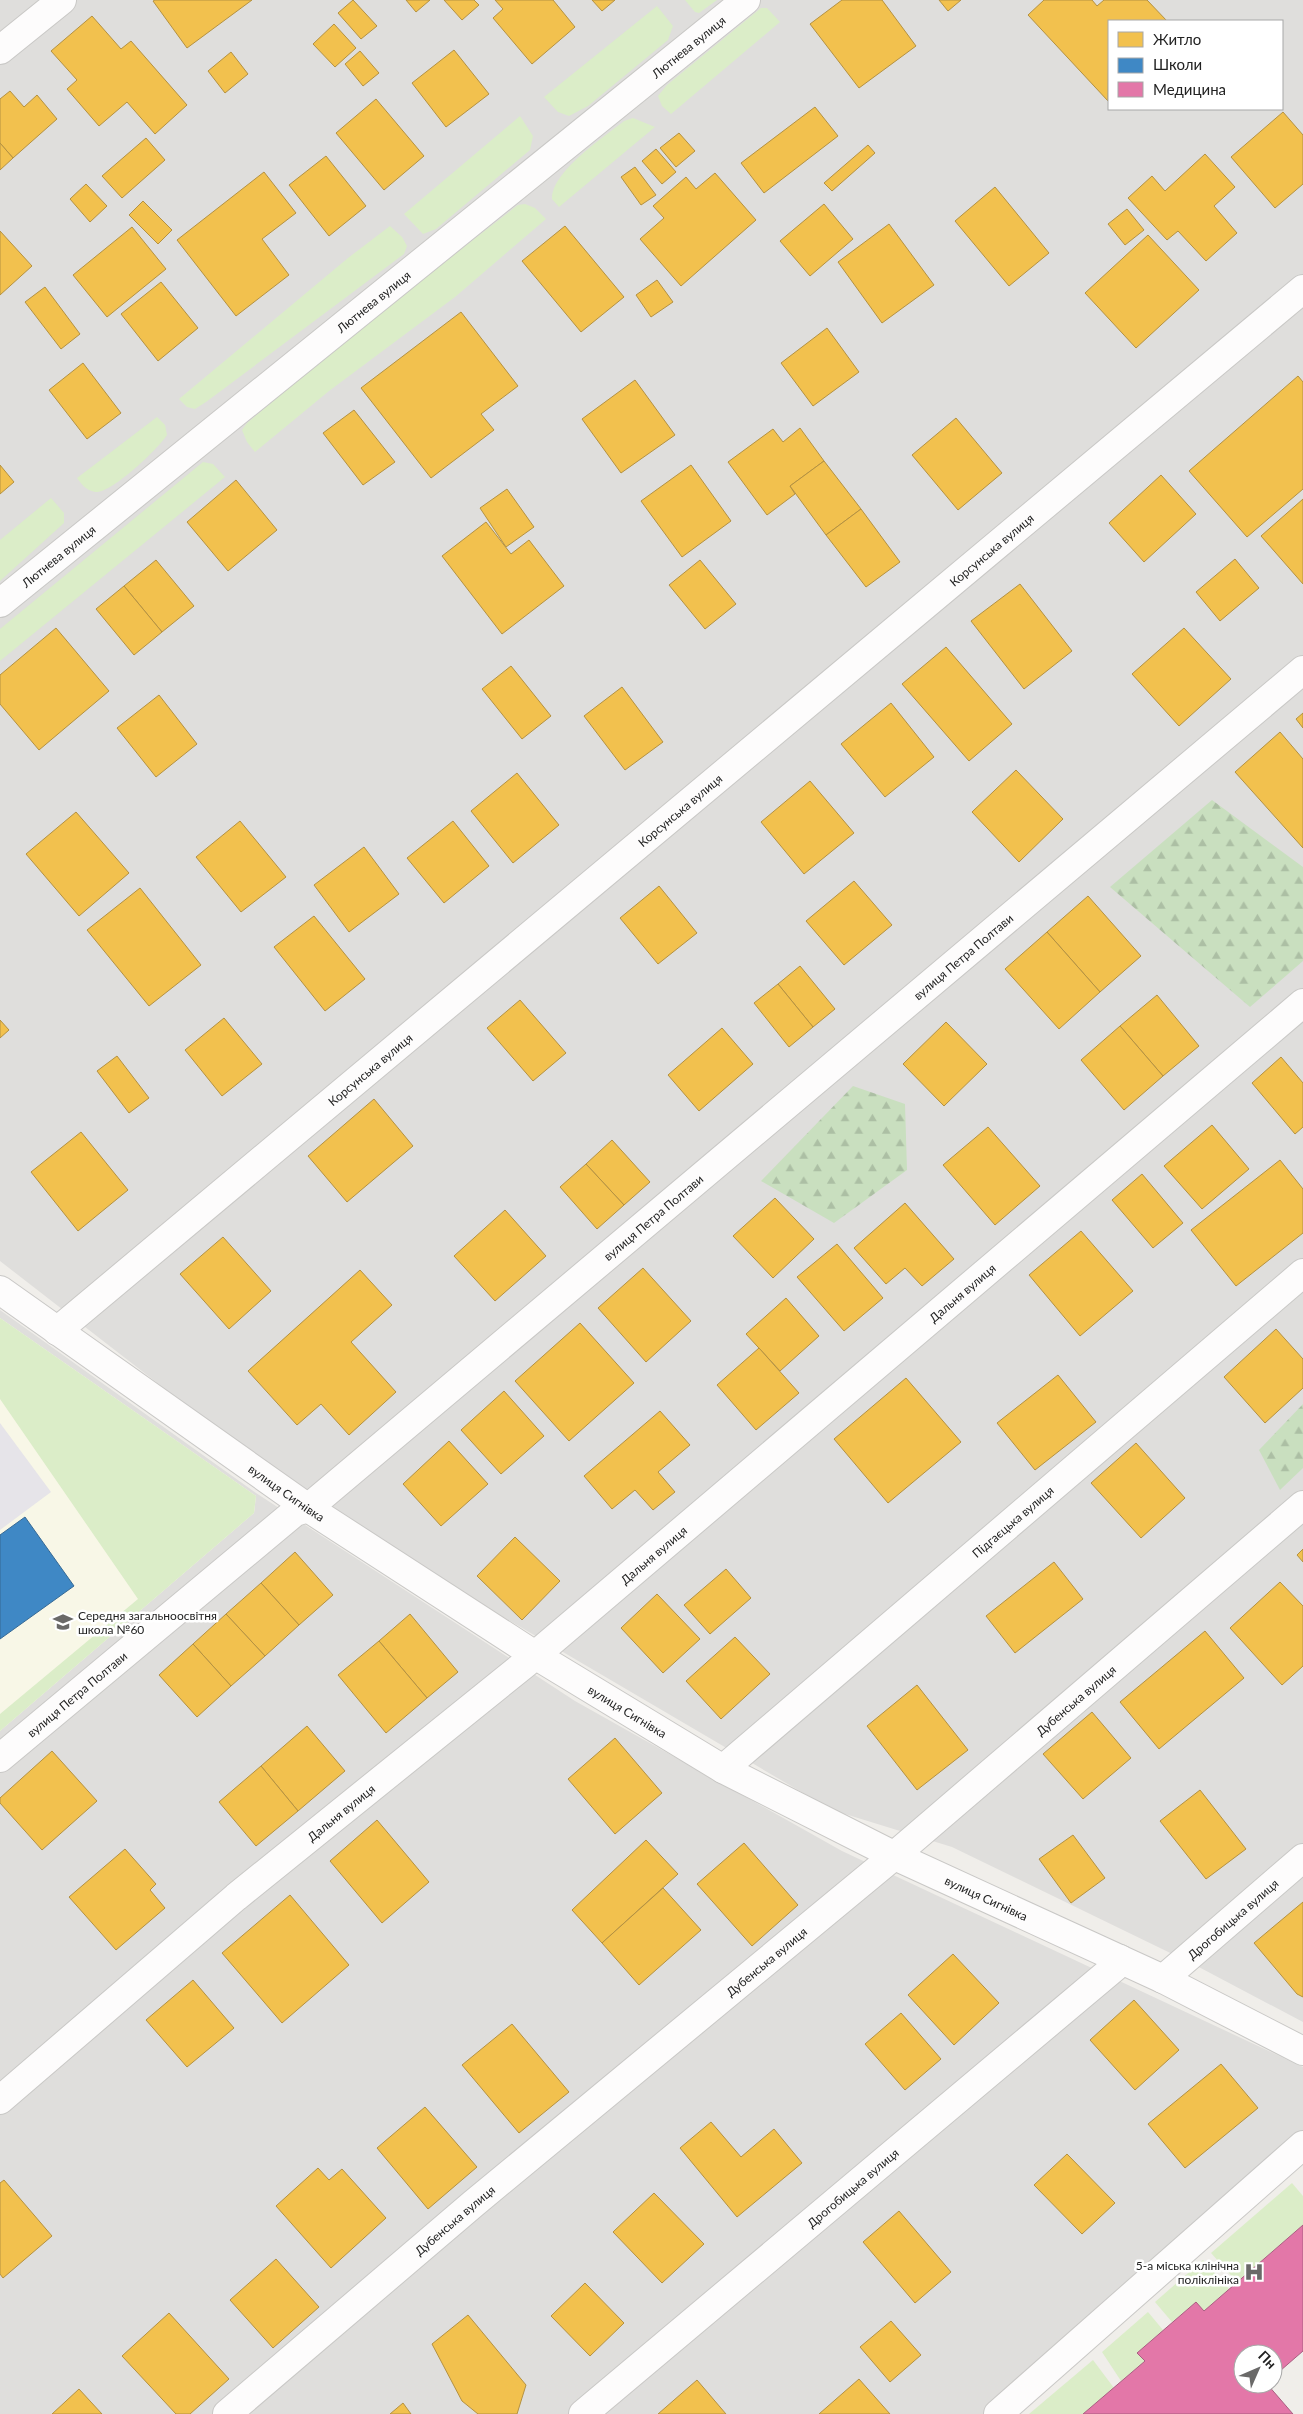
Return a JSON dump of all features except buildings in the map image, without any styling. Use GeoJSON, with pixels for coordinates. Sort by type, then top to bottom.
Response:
{"type":"FeatureCollection","features":[{"type":"Feature","properties":{"kind":"street"},"geometry":{"type":"LineString","coordinates":[[0,50],[62,0]]}},
{"type":"Feature","properties":{"kind":"street","name":"Лютнева вулиця"},"geometry":{"type":"LineString","coordinates":[[0,602],[746,0]]}},
{"type":"Feature","properties":{"kind":"street","name":"Корсунська вулиця"},"geometry":{"type":"LineString","coordinates":[[57,1331],[1303,289]]}},
{"type":"Feature","properties":{"kind":"street","name":"вулиця Петра Полтави"},"geometry":{"type":"LineString","coordinates":[[0,1758],[295,1512],[308,1508],[1303,670]]}},
{"type":"Feature","properties":{"kind":"street","name":"Дальня вулиця"},"geometry":{"type":"LineString","coordinates":[[0,2100],[236,1897],[535,1655],[1303,1003]]}},
{"type":"Feature","properties":{"kind":"street","name":"Підгаєцька вулиця"},"geometry":{"type":"LineString","coordinates":[[723,1769],[1303,1273]]}},
{"type":"Feature","properties":{"kind":"street","name":"вулиця Сигнівка"},"geometry":{"type":"LineString","coordinates":[[0,1290],[308,1508],[535,1655],[723,1769],[895,1856],[1163,1979],[1303,2051]]}},
{"type":"Feature","properties":{"kind":"street","name":"Дубенська вулиця"},"geometry":{"type":"LineString","coordinates":[[227,2414],[473,2204],[895,1856],[1303,1506]]}},
{"type":"Feature","properties":{"kind":"street","name":"Дрогобицька вулиця"},"geometry":{"type":"LineString","coordinates":[[1163,1979],[1303,1858]]}},
{"type":"Feature","properties":{"kind":"street","name":"Дрогобицька вулиця"},"geometry":{"type":"LineString","coordinates":[[583,2414],[1116,1967],[1120,1959]]}},
{"type":"Feature","properties":{"kind":"street"},"geometry":{"type":"LineString","coordinates":[[998,2414],[1303,2145]]}},
{"type":"Feature","properties":{"kind":"shaded area"},"geometry":{"type":"Polygon","coordinates":[[[0,0],[1303,0],[1303,2022],[1195,1965],[952,1847],[832,1810],[321,1510],[0,1261],[0,0]]]}},
{"type":"Feature","properties":{"kind":"shaded area"},"geometry":{"type":"Polygon","coordinates":[[[0,1310],[256,1493],[575,1701],[842,1851],[1303,2067],[1303,2134],[1170,2258],[984,2414],[0,2414],[0,1310]]]}},
{"type":"Feature","properties":{"kind":"shaded area","name":"Середня загальноосвітня школа №60"},"geometry":{"type":"Polygon","coordinates":[[[0,1318],[256,1496],[254,1513],[0,1731],[0,1318]]]}},
{"type":"Feature","properties":{"kind":"shaded area"},"geometry":{"type":"Polygon","coordinates":[[[0,1423],[51,1492],[0,1530],[0,1423]]]}},
{"type":"Feature","properties":{"kind":"green space"},"geometry":{"type":"Polygon","coordinates":[[[685,0],[717,0],[699,13],[695,12],[685,0]]]}},
{"type":"Feature","properties":{"kind":"green space"},"geometry":{"type":"Polygon","coordinates":[[[657,6],[673,26],[668,40],[588,106],[569,116],[558,112],[544,97],[657,6]]]}},
{"type":"Feature","properties":{"kind":"green space"},"geometry":{"type":"Polygon","coordinates":[[[761,8],[767,8],[780,22],[671,114],[662,106],[658,96],[667,85],[761,8]]]}},
{"type":"Feature","properties":{"kind":"green space"},"geometry":{"type":"Polygon","coordinates":[[[520,116],[533,136],[530,150],[436,229],[423,234],[404,214],[520,116]]]}},
{"type":"Feature","properties":{"kind":"green space"},"geometry":{"type":"Polygon","coordinates":[[[633,118],[655,127],[559,207],[552,199],[554,188],[569,166],[624,121],[633,118]]]}},
{"type":"Feature","properties":{"kind":"green space"},"geometry":{"type":"Polygon","coordinates":[[[525,204],[535,208],[546,219],[455,297],[329,391],[255,452],[247,442],[242,430],[247,423],[449,258],[518,205],[525,204]]]}},
{"type":"Feature","properties":{"kind":"green space"},"geometry":{"type":"Polygon","coordinates":[[[390,226],[402,237],[407,246],[404,254],[206,402],[195,409],[187,407],[179,399],[348,258],[390,226]]]}},
{"type":"Feature","properties":{"kind":"green space"},"geometry":{"type":"Polygon","coordinates":[[[157,417],[165,425],[167,435],[155,450],[123,478],[102,491],[95,492],[87,489],[77,478],[157,417]]]}},
{"type":"Feature","properties":{"kind":"green space"},"geometry":{"type":"Polygon","coordinates":[[[203,462],[213,464],[225,477],[0,661],[0,629],[203,462]]]}},
{"type":"Feature","properties":{"kind":"green space"},"geometry":{"type":"Polygon","coordinates":[[[51,498],[64,513],[64,523],[0,581],[0,540],[51,498]]]}},
{"type":"Feature","properties":{"kind":"green space"},"geometry":{"type":"Polygon","coordinates":[[[1212,800],[1303,867],[1303,961],[1250,1007],[1110,887],[1212,800]]]}},
{"type":"Feature","properties":{"kind":"green space"},"geometry":{"type":"Polygon","coordinates":[[[853,1086],[905,1104],[907,1170],[834,1223],[761,1181],[853,1086]]]}},
{"type":"Feature","properties":{"kind":"green space","name":"Середня загальноосвітня школа №60"},"geometry":{"type":"Polygon","coordinates":[[[0,1318],[256,1496],[254,1513],[0,1731],[0,1714],[138,1599],[0,1399],[0,1318]]]}},
{"type":"Feature","properties":{"kind":"green space"},"geometry":{"type":"Polygon","coordinates":[[[1303,1404],[1303,1468],[1280,1490],[1259,1450],[1303,1404]]]}},
{"type":"Feature","properties":{"kind":"green space"},"geometry":{"type":"Polygon","coordinates":[[[1292,2183],[1303,2196],[1303,2225],[1237,2282],[1211,2253],[1292,2183]]]}},
{"type":"Feature","properties":{"kind":"green space"},"geometry":{"type":"Polygon","coordinates":[[[1203,2260],[1229,2289],[1204,2311],[1196,2302],[1172,2322],[1155,2302],[1203,2260]]]}},
{"type":"Feature","properties":{"kind":"green space"},"geometry":{"type":"Polygon","coordinates":[[[1148,2312],[1163,2330],[1137,2353],[1145,2361],[1121,2381],[1102,2352],[1148,2312]]]}},
{"type":"Feature","properties":{"kind":"green space"},"geometry":{"type":"Polygon","coordinates":[[[1093,2360],[1114,2388],[1083,2414],[1029,2414],[1093,2360]]]}},
{"type":"Feature","properties":{"kind":"place","name":"Середня загальноосвітня школа №60"},"geometry":{"type":"Point","coordinates":[63,1622]}},
{"type":"Feature","properties":{"kind":"place","name":"5-а міська клінічна поліклініка"},"geometry":{"type":"Point","coordinates":[1254,2272]}}]}
